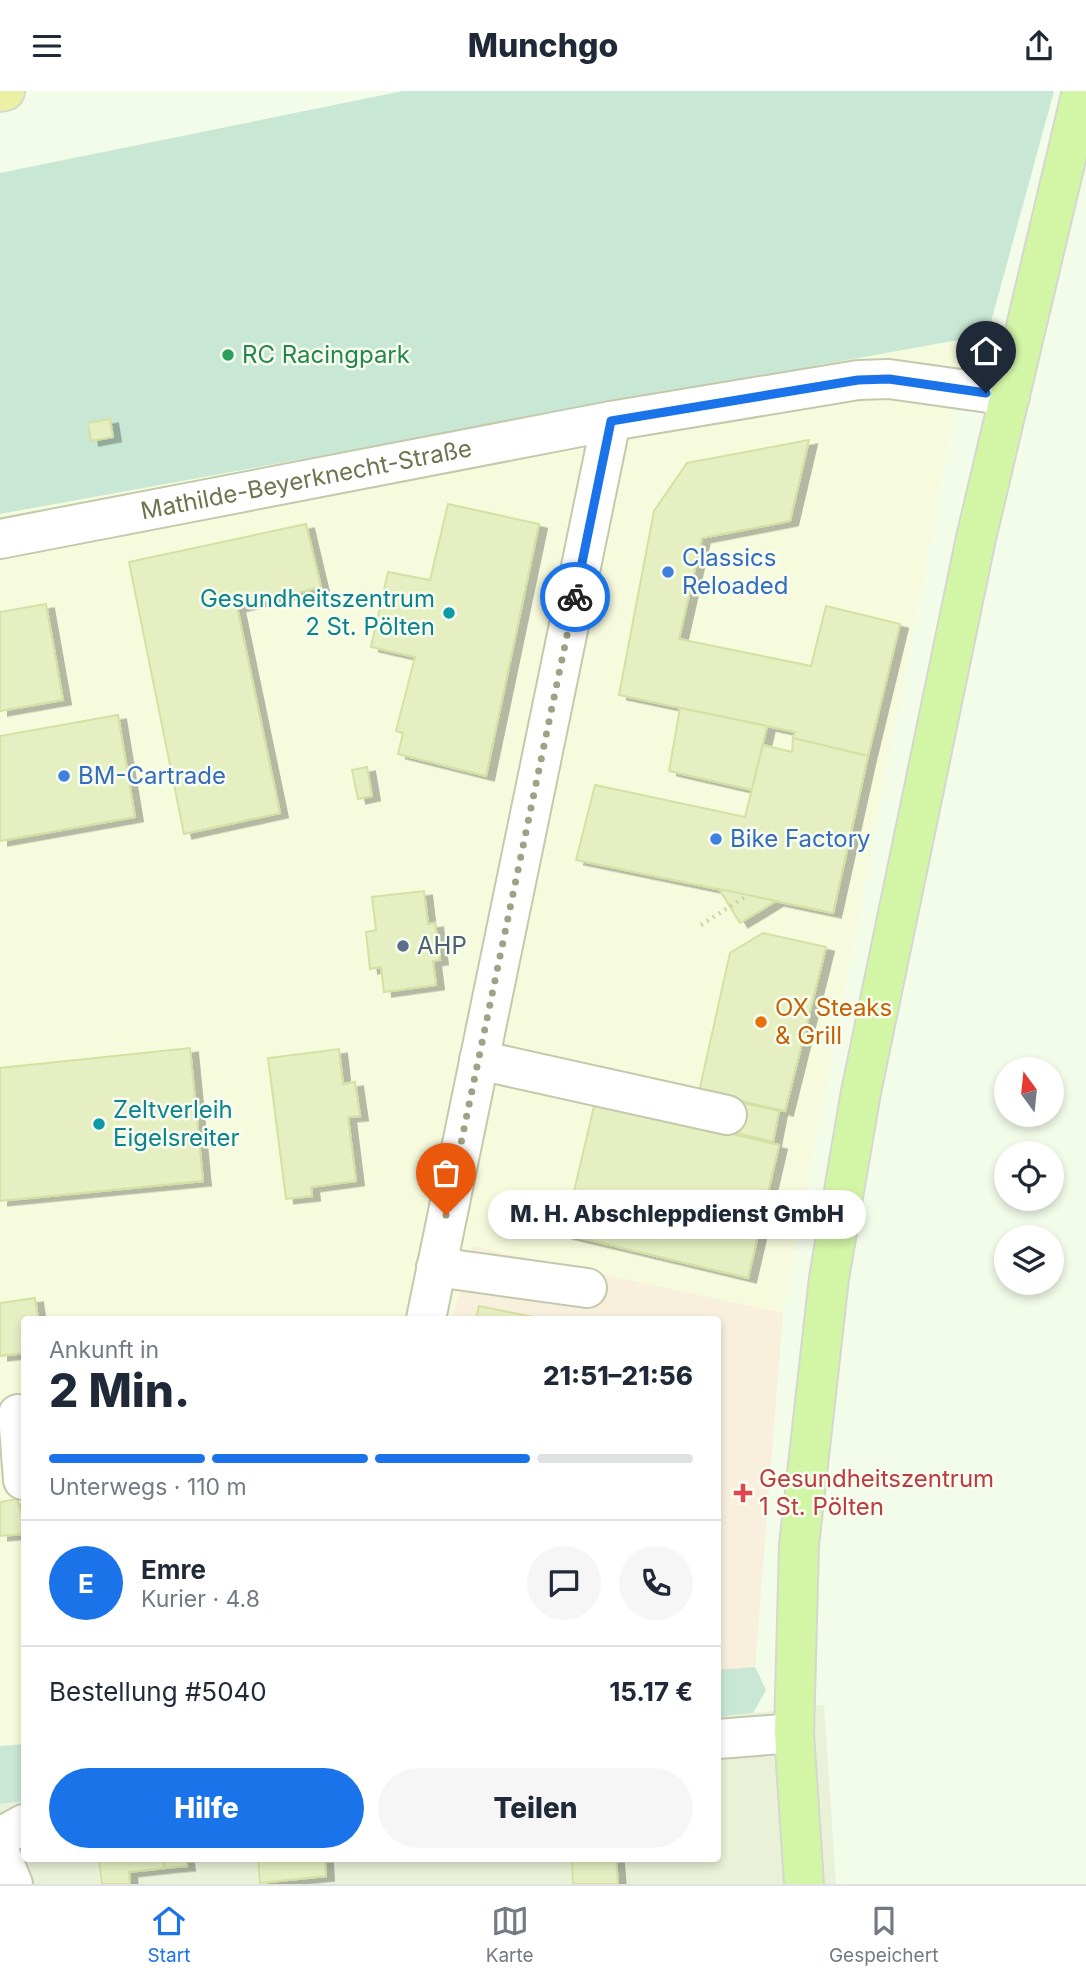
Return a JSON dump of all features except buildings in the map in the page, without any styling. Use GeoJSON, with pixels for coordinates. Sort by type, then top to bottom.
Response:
{"type":"FeatureCollection","features":[{"type":"Feature","properties":{"kind":"main road"},"geometry":{"type":"LineString","coordinates":[[804,1884],[794,1733],[799,1545],[829,1278],[861,1092],[976,538],[1082,91]]}},
{"type":"Feature","properties":{"kind":"street","name":"Mathilde-Beyerknecht-Straße"},"geometry":{"type":"LineString","coordinates":[[0,539],[611,421],[858,380],[889,379],[1010,396]]}},
{"type":"Feature","properties":{"kind":"street"},"geometry":{"type":"LineString","coordinates":[[427,1316],[611,421]]}},
{"type":"Feature","properties":{"kind":"street"},"geometry":{"type":"LineString","coordinates":[[478,1060],[727,1115]]}},
{"type":"Feature","properties":{"kind":"street"},"geometry":{"type":"LineString","coordinates":[[436,1268],[587,1288]]}},
{"type":"Feature","properties":{"kind":"street"},"geometry":{"type":"LineString","coordinates":[[14,1414],[21,1465]]}},
{"type":"Feature","properties":{"kind":"street"},"geometry":{"type":"LineString","coordinates":[[721,1739],[794,1733]]}},
{"type":"Feature","properties":{"kind":"street"},"geometry":{"type":"LineString","coordinates":[[0,1837],[21,1826]]}},
{"type":"Feature","properties":{"kind":"street"},"geometry":{"type":"LineString","coordinates":[[0,1853],[13,1884]]}},
{"type":"Feature","properties":{"kind":"path"},"geometry":{"type":"LineString","coordinates":[[701,925],[748,895]]}},
{"type":"Feature","properties":{"kind":"shaded area"},"geometry":{"type":"Polygon","coordinates":[[[403,91],[1054,91],[991,322],[969,338],[0,514],[0,173],[403,91]]]}},
{"type":"Feature","properties":{"kind":"shaded area"},"geometry":{"type":"Polygon","coordinates":[[[969,338],[783,1313],[755,1667],[721,1670],[721,1316],[21,1316],[21,1744],[0,1746],[0,514],[969,338]]]}},
{"type":"Feature","properties":{"kind":"shaded area","name":"Gesundheitszentrum 1 St. Pölten"},"geometry":{"type":"Polygon","coordinates":[[[472,1246],[783,1313],[755,1667],[721,1670],[721,1316],[453,1316],[472,1246]]]}},
{"type":"Feature","properties":{"kind":"shaded area"},"geometry":{"type":"Polygon","coordinates":[[[755,1667],[766,1690],[753,1713],[721,1717],[721,1670],[755,1667]]]}},
{"type":"Feature","properties":{"kind":"shaded area"},"geometry":{"type":"Polygon","coordinates":[[[824,1705],[836,1884],[1,1884],[0,1880],[0,1804],[21,1801],[21,1862],[721,1862],[721,1717],[824,1705]]]}},
{"type":"Feature","properties":{"kind":"shaded area"},"geometry":{"type":"Polygon","coordinates":[[[21,1744],[21,1801],[0,1804],[0,1746],[21,1744]]]}},
{"type":"Feature","properties":{"kind":"way so far"},"geometry":{"type":"LineString","coordinates":[[446,1215],[575,597]]}},
{"type":"Feature","properties":{"kind":"place","name":"RC Racingpark"},"geometry":{"type":"Point","coordinates":[228,355]}},
{"type":"Feature","properties":{"kind":"place","name":"Classics Reloaded"},"geometry":{"type":"Point","coordinates":[668,572]}},
{"type":"Feature","properties":{"kind":"place","name":"Gesundheitszentrum 2 St. Pölten"},"geometry":{"type":"Point","coordinates":[449,613]}},
{"type":"Feature","properties":{"kind":"place","name":"BM-Cartrade"},"geometry":{"type":"Point","coordinates":[64,776]}},
{"type":"Feature","properties":{"kind":"place","name":"Bike Factory"},"geometry":{"type":"Point","coordinates":[716,839]}},
{"type":"Feature","properties":{"kind":"place","name":"AHP"},"geometry":{"type":"Point","coordinates":[403,946]}},
{"type":"Feature","properties":{"kind":"place","name":"OX Steaks & Grill"},"geometry":{"type":"Point","coordinates":[761,1022]}},
{"type":"Feature","properties":{"kind":"place","name":"Zeltverleih Eigelsreiter"},"geometry":{"type":"Point","coordinates":[99,1124]}},
{"type":"Feature","properties":{"kind":"place","name":"M. H. Abschleppdienst GmbH"},"geometry":{"type":"Point","coordinates":[446,1215]}},
{"type":"Feature","properties":{"kind":"place","name":"Gesundheitszentrum 1 St. Pölten"},"geometry":{"type":"Point","coordinates":[743,1493]}},
{"type":"Feature","properties":{"kind":"route"},"geometry":{"type":"LineString","coordinates":[[575,597],[611,421],[858,380],[889,379],[986,393]]}}]}
